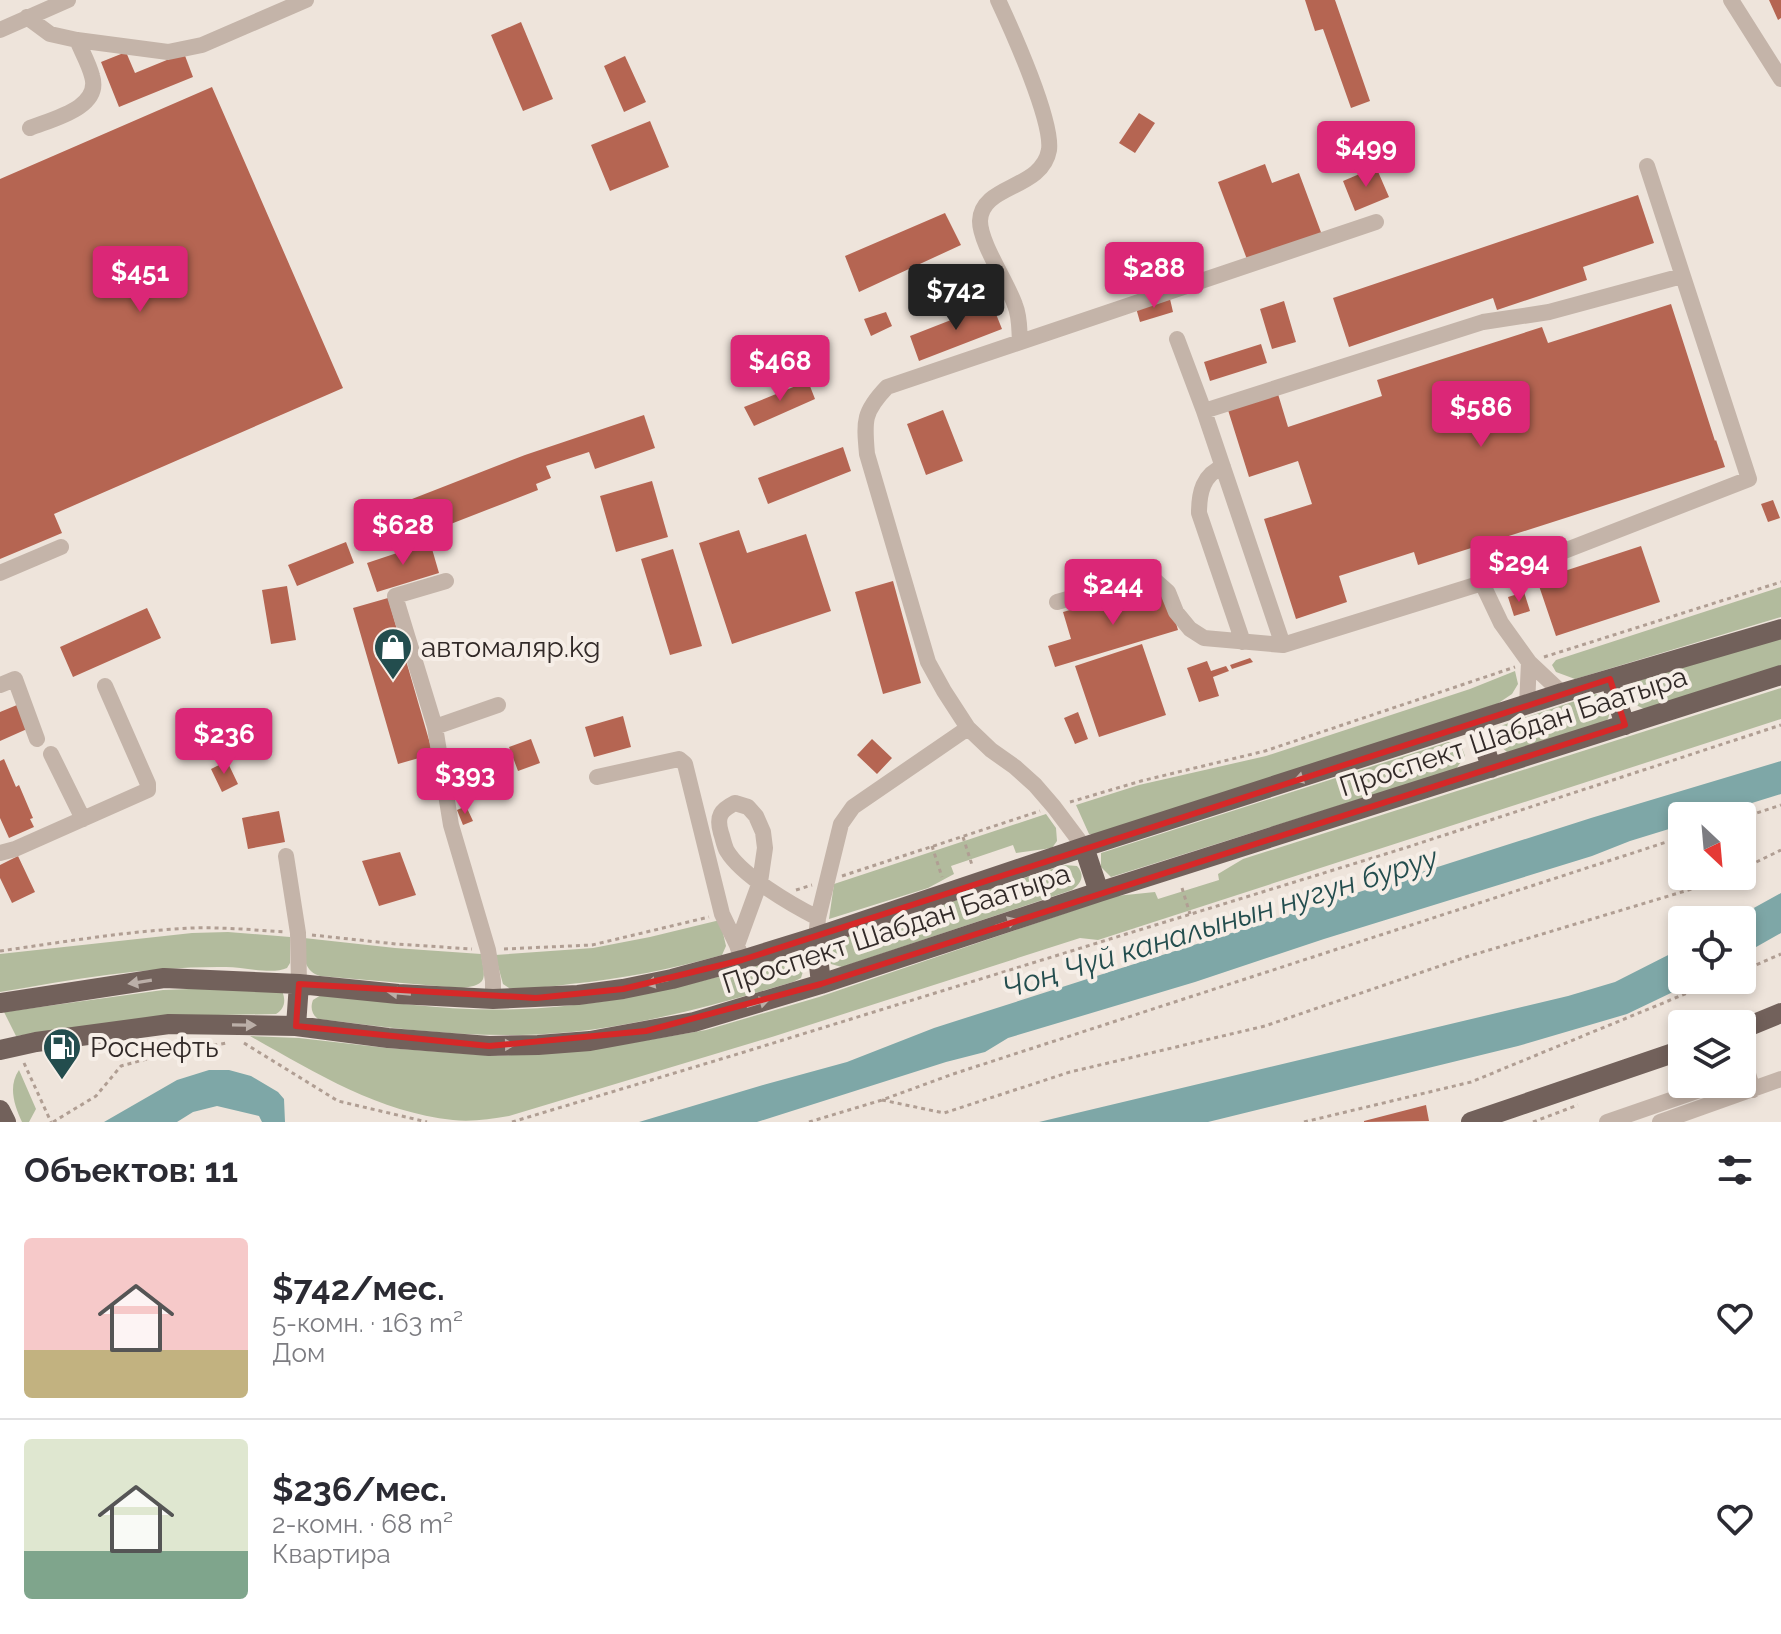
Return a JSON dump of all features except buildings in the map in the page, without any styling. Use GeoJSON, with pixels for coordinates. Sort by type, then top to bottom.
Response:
{"type":"FeatureCollection","features":[{"type":"Feature","properties":{"kind":"main road","name":"Проспект Шабдан Баатыра"},"geometry":{"type":"LineString","coordinates":[[0,1003],[164,978],[299,984],[493,999],[578,995],[672,979],[817,928],[1084,847],[1562,693],[1781,629]]}},
{"type":"Feature","properties":{"kind":"main road","name":"Проспект Шабдан Баатыра"},"geometry":{"type":"LineString","coordinates":[[0,1050],[36,1042],[169,1024],[296,1026],[388,1038],[489,1046],[590,1041],[694,1022],[821,984],[1781,675]]}},
{"type":"Feature","properties":{"kind":"main road"},"geometry":{"type":"LineString","coordinates":[[1610,679],[1625,725]]}},
{"type":"Feature","properties":{"kind":"main road"},"geometry":{"type":"LineString","coordinates":[[1477,721],[1491,768]]}},
{"type":"Feature","properties":{"kind":"main road"},"geometry":{"type":"LineString","coordinates":[[1084,847],[1099,892]]}},
{"type":"Feature","properties":{"kind":"main road"},"geometry":{"type":"LineString","coordinates":[[817,928],[821,984]]}},
{"type":"Feature","properties":{"kind":"main road"},"geometry":{"type":"LineString","coordinates":[[296,1026],[299,984]]}},
{"type":"Feature","properties":{"kind":"main road"},"geometry":{"type":"LineString","coordinates":[[1756,1024],[1780,1015]]}},
{"type":"Feature","properties":{"kind":"main road"},"geometry":{"type":"LineString","coordinates":[[1471,1122],[1668,1055]]}},
{"type":"Feature","properties":{"kind":"main road"},"geometry":{"type":"LineString","coordinates":[[0,1110],[6,1122]]}},
{"type":"Feature","properties":{"kind":"lane"},"geometry":{"type":"LineString","coordinates":[[0,30],[68,0]]}},
{"type":"Feature","properties":{"kind":"lane"},"geometry":{"type":"LineString","coordinates":[[27,17],[50,34],[168,52],[202,45],[306,0]]}},
{"type":"Feature","properties":{"kind":"lane"},"geometry":{"type":"LineString","coordinates":[[998,0],[1050,138],[1044,165],[1035,175],[1000,193],[987,202],[981,211],[980,224],[986,242],[1019,318],[1020,341]]}},
{"type":"Feature","properties":{"kind":"lane"},"geometry":{"type":"LineString","coordinates":[[1731,0],[1781,79]]}},
{"type":"Feature","properties":{"kind":"lane"},"geometry":{"type":"LineString","coordinates":[[30,128],[80,108],[94,89],[93,78],[77,40]]}},
{"type":"Feature","properties":{"kind":"lane"},"geometry":{"type":"LineString","coordinates":[[1057,602],[1150,576],[1168,592],[1176,612],[1190,629],[1204,638],[1283,645],[1482,583],[1749,479],[1647,166]]}},
{"type":"Feature","properties":{"kind":"lane"},"geometry":{"type":"LineString","coordinates":[[1084,847],[1035,785],[968,728],[928,662],[867,454],[865,425],[868,410],[887,387],[1376,222]]}},
{"type":"Feature","properties":{"kind":"lane"},"geometry":{"type":"LineString","coordinates":[[1204,411],[1483,322],[1549,312],[1682,276]]}},
{"type":"Feature","properties":{"kind":"lane"},"geometry":{"type":"LineString","coordinates":[[1177,339],[1283,645]]}},
{"type":"Feature","properties":{"kind":"lane"},"geometry":{"type":"LineString","coordinates":[[1223,467],[1213,471],[1204,482],[1199,497],[1199,513],[1243,642]]}},
{"type":"Feature","properties":{"kind":"lane"},"geometry":{"type":"LineString","coordinates":[[0,573],[61,547]]}},
{"type":"Feature","properties":{"kind":"lane"},"geometry":{"type":"LineString","coordinates":[[446,581],[395,596],[435,727],[451,825],[488,950],[493,999]]}},
{"type":"Feature","properties":{"kind":"lane"},"geometry":{"type":"LineString","coordinates":[[1482,583],[1501,623],[1529,662],[1562,693]]}},
{"type":"Feature","properties":{"kind":"lane"},"geometry":{"type":"LineString","coordinates":[[1527,705],[1529,662]]}},
{"type":"Feature","properties":{"kind":"lane"},"geometry":{"type":"LineString","coordinates":[[0,685],[15,679],[37,739]]}},
{"type":"Feature","properties":{"kind":"lane"},"geometry":{"type":"LineString","coordinates":[[0,853],[145,793],[149,786],[105,686]]}},
{"type":"Feature","properties":{"kind":"lane"},"geometry":{"type":"LineString","coordinates":[[435,727],[498,705]]}},
{"type":"Feature","properties":{"kind":"lane"},"geometry":{"type":"LineString","coordinates":[[739,953],[760,882],[780,895],[817,928],[841,824],[853,807],[968,728]]}},
{"type":"Feature","properties":{"kind":"lane"},"geometry":{"type":"LineString","coordinates":[[51,754],[83,819]]}},
{"type":"Feature","properties":{"kind":"lane"},"geometry":{"type":"LineString","coordinates":[[597,777],[679,759],[685,764],[722,914],[739,953]]}},
{"type":"Feature","properties":{"kind":"lane"},"geometry":{"type":"LineString","coordinates":[[286,856],[298,933],[299,984]]}},
{"type":"Feature","properties":{"kind":"lane"},"geometry":{"type":"LineString","coordinates":[[1756,1089],[1781,1079]]}},
{"type":"Feature","properties":{"kind":"lane"},"geometry":{"type":"LineString","coordinates":[[1607,1122],[1676,1098]]}},
{"type":"Feature","properties":{"kind":"lane"},"geometry":{"type":"LineString","coordinates":[[1660,1122],[1730,1098]]}},
{"type":"Feature","properties":{"kind":"path"},"geometry":{"type":"LineString","coordinates":[[780,895],[1141,781],[1265,751],[1529,662],[1781,582]]}},
{"type":"Feature","properties":{"kind":"path"},"geometry":{"type":"LineString","coordinates":[[512,1122],[1408,847],[1781,725]]}},
{"type":"Feature","properties":{"kind":"path"},"geometry":{"type":"LineString","coordinates":[[1756,813],[1781,805]]}},
{"type":"Feature","properties":{"kind":"path"},"geometry":{"type":"LineString","coordinates":[[963,837],[972,865]]}},
{"type":"Feature","properties":{"kind":"path"},"geometry":{"type":"LineString","coordinates":[[809,1122],[1668,842]]}},
{"type":"Feature","properties":{"kind":"path"},"geometry":{"type":"LineString","coordinates":[[932,846],[942,877]]}},
{"type":"Feature","properties":{"kind":"path"},"geometry":{"type":"LineString","coordinates":[[1756,862],[1781,850]]}},
{"type":"Feature","properties":{"kind":"path"},"geometry":{"type":"LineString","coordinates":[[1182,888],[1190,914]]}},
{"type":"Feature","properties":{"kind":"path"},"geometry":{"type":"LineString","coordinates":[[882,1100],[944,1113],[1070,1072],[1265,1026],[1466,957],[1688,890]]}},
{"type":"Feature","properties":{"kind":"path"},"geometry":{"type":"LineString","coordinates":[[0,951],[191,928],[298,933],[488,950],[592,945],[722,914]]}},
{"type":"Feature","properties":{"kind":"path"},"geometry":{"type":"LineString","coordinates":[[1756,965],[1781,954]]}},
{"type":"Feature","properties":{"kind":"path"},"geometry":{"type":"LineString","coordinates":[[1304,1122],[1471,1082],[1685,994]]}},
{"type":"Feature","properties":{"kind":"path"},"geometry":{"type":"LineString","coordinates":[[240,1041],[338,1101],[427,1122]]}},
{"type":"Feature","properties":{"kind":"path"},"geometry":{"type":"LineString","coordinates":[[24,1063],[52,1122],[96,1096],[121,1066],[226,1043]]}},
{"type":"Feature","properties":{"kind":"highlighted area"},"geometry":{"type":"Polygon","coordinates":[[[1610,679],[1625,725],[821,984],[646,1031],[489,1046],[296,1026],[299,984],[536,998],[623,989],[742,960],[1610,679]]]}},
{"type":"Feature","properties":{"kind":"green space"},"geometry":{"type":"Polygon","coordinates":[[[1781,587],[1781,617],[1575,679],[1556,672],[1552,665],[1556,660],[1781,587]]]}},
{"type":"Feature","properties":{"kind":"green space"},"geometry":{"type":"Polygon","coordinates":[[[1781,637],[1781,666],[1644,709],[1630,697],[1634,682],[1781,637]]]}},
{"type":"Feature","properties":{"kind":"green space"},"geometry":{"type":"Polygon","coordinates":[[[1515,671],[1518,684],[1512,694],[1497,704],[1095,835],[1089,834],[1076,805],[1139,785],[1266,756],[1470,689],[1515,671]]]}},
{"type":"Feature","properties":{"kind":"green space"},"geometry":{"type":"Polygon","coordinates":[[[1781,688],[1781,719],[1098,940],[1080,938],[775,1036],[509,1116],[460,1121],[399,1109],[347,1088],[250,1036],[498,1056],[590,1050],[706,1030],[819,997],[1116,896],[1155,892],[1158,899],[1219,880],[1218,874],[1243,859],[1781,688]]]}},
{"type":"Feature","properties":{"kind":"green space"},"geometry":{"type":"Polygon","coordinates":[[[1596,694],[1606,700],[1608,706],[1609,715],[1605,723],[1513,751],[1507,752],[1498,744],[1496,733],[1503,725],[1596,694]]]}},
{"type":"Feature","properties":{"kind":"green space"},"geometry":{"type":"Polygon","coordinates":[[[1448,742],[1461,745],[1465,756],[1456,769],[1111,877],[1101,867],[1101,853],[1448,742]]]}},
{"type":"Feature","properties":{"kind":"green space"},"geometry":{"type":"Polygon","coordinates":[[[1046,814],[1056,828],[1057,841],[1052,848],[1016,853],[1013,845],[951,866],[954,874],[928,888],[829,919],[834,884],[1046,814]]]}},
{"type":"Feature","properties":{"kind":"green space"},"geometry":{"type":"Polygon","coordinates":[[[1064,865],[1077,866],[1082,876],[1072,890],[842,967],[831,964],[825,951],[832,941],[1064,865]]]}},
{"type":"Feature","properties":{"kind":"green space"},"geometry":{"type":"Polygon","coordinates":[[[720,920],[726,946],[722,955],[609,979],[547,987],[509,988],[503,984],[495,955],[593,948],[720,920]]]}},
{"type":"Feature","properties":{"kind":"green space"},"geometry":{"type":"Polygon","coordinates":[[[228,932],[290,937],[290,963],[287,968],[274,971],[198,967],[141,971],[0,992],[0,954],[192,933],[228,932]]]}},
{"type":"Feature","properties":{"kind":"green space"},"geometry":{"type":"Polygon","coordinates":[[[304,938],[481,954],[483,979],[476,985],[461,988],[320,976],[307,966],[304,938]]]}},
{"type":"Feature","properties":{"kind":"green space"},"geometry":{"type":"Polygon","coordinates":[[[791,956],[800,959],[804,968],[801,978],[793,982],[692,1010],[623,1025],[554,1034],[494,1035],[393,1028],[318,1019],[312,1008],[313,1000],[321,995],[472,1009],[557,1007],[658,991],[791,956]]]}},
{"type":"Feature","properties":{"kind":"green space"},"geometry":{"type":"Polygon","coordinates":[[[215,988],[282,991],[284,1004],[276,1014],[166,1016],[16,1036],[4,1012],[163,990],[215,988]]]}},
{"type":"Feature","properties":{"kind":"green space"},"geometry":{"type":"Polygon","coordinates":[[[19,1070],[36,1109],[29,1122],[22,1122],[15,1102],[13,1089],[19,1070]]]}},
{"type":"Feature","properties":{"kind":"water"},"geometry":{"type":"Polygon","coordinates":[[[1781,761],[1781,794],[1755,802],[1668,802],[1668,829],[1195,982],[1008,1038],[985,1052],[757,1122],[639,1122],[847,1062],[934,1028],[1591,818],[1781,761]]]}},
{"type":"Feature","properties":{"kind":"water"},"geometry":{"type":"Polygon","coordinates":[[[1781,893],[1781,933],[1756,947],[1756,907],[1781,893]]]}},
{"type":"Feature","properties":{"kind":"water"},"geometry":{"type":"Polygon","coordinates":[[[1668,955],[1669,994],[1627,1014],[1518,1046],[1208,1122],[1039,1122],[1568,996],[1615,982],[1668,955]]]}},
{"type":"Feature","properties":{"kind":"water"},"geometry":{"type":"Polygon","coordinates":[[[209,1070],[229,1070],[251,1076],[278,1092],[284,1099],[285,1122],[262,1122],[259,1116],[217,1106],[193,1112],[177,1122],[104,1122],[177,1080],[209,1070]]]}},
{"type":"Feature","properties":{"kind":"place","name":"автомаляр.kg"},"geometry":{"type":"Point","coordinates":[393,681]}},
{"type":"Feature","properties":{"kind":"place","name":"Роснефть"},"geometry":{"type":"Point","coordinates":[62,1081]}},
{"type":"Feature","properties":{"kind":"water label","name":"Чоң Чүй каналынын нугун буруу"},"geometry":{"type":"Point","coordinates":[1220,923]}}]}
